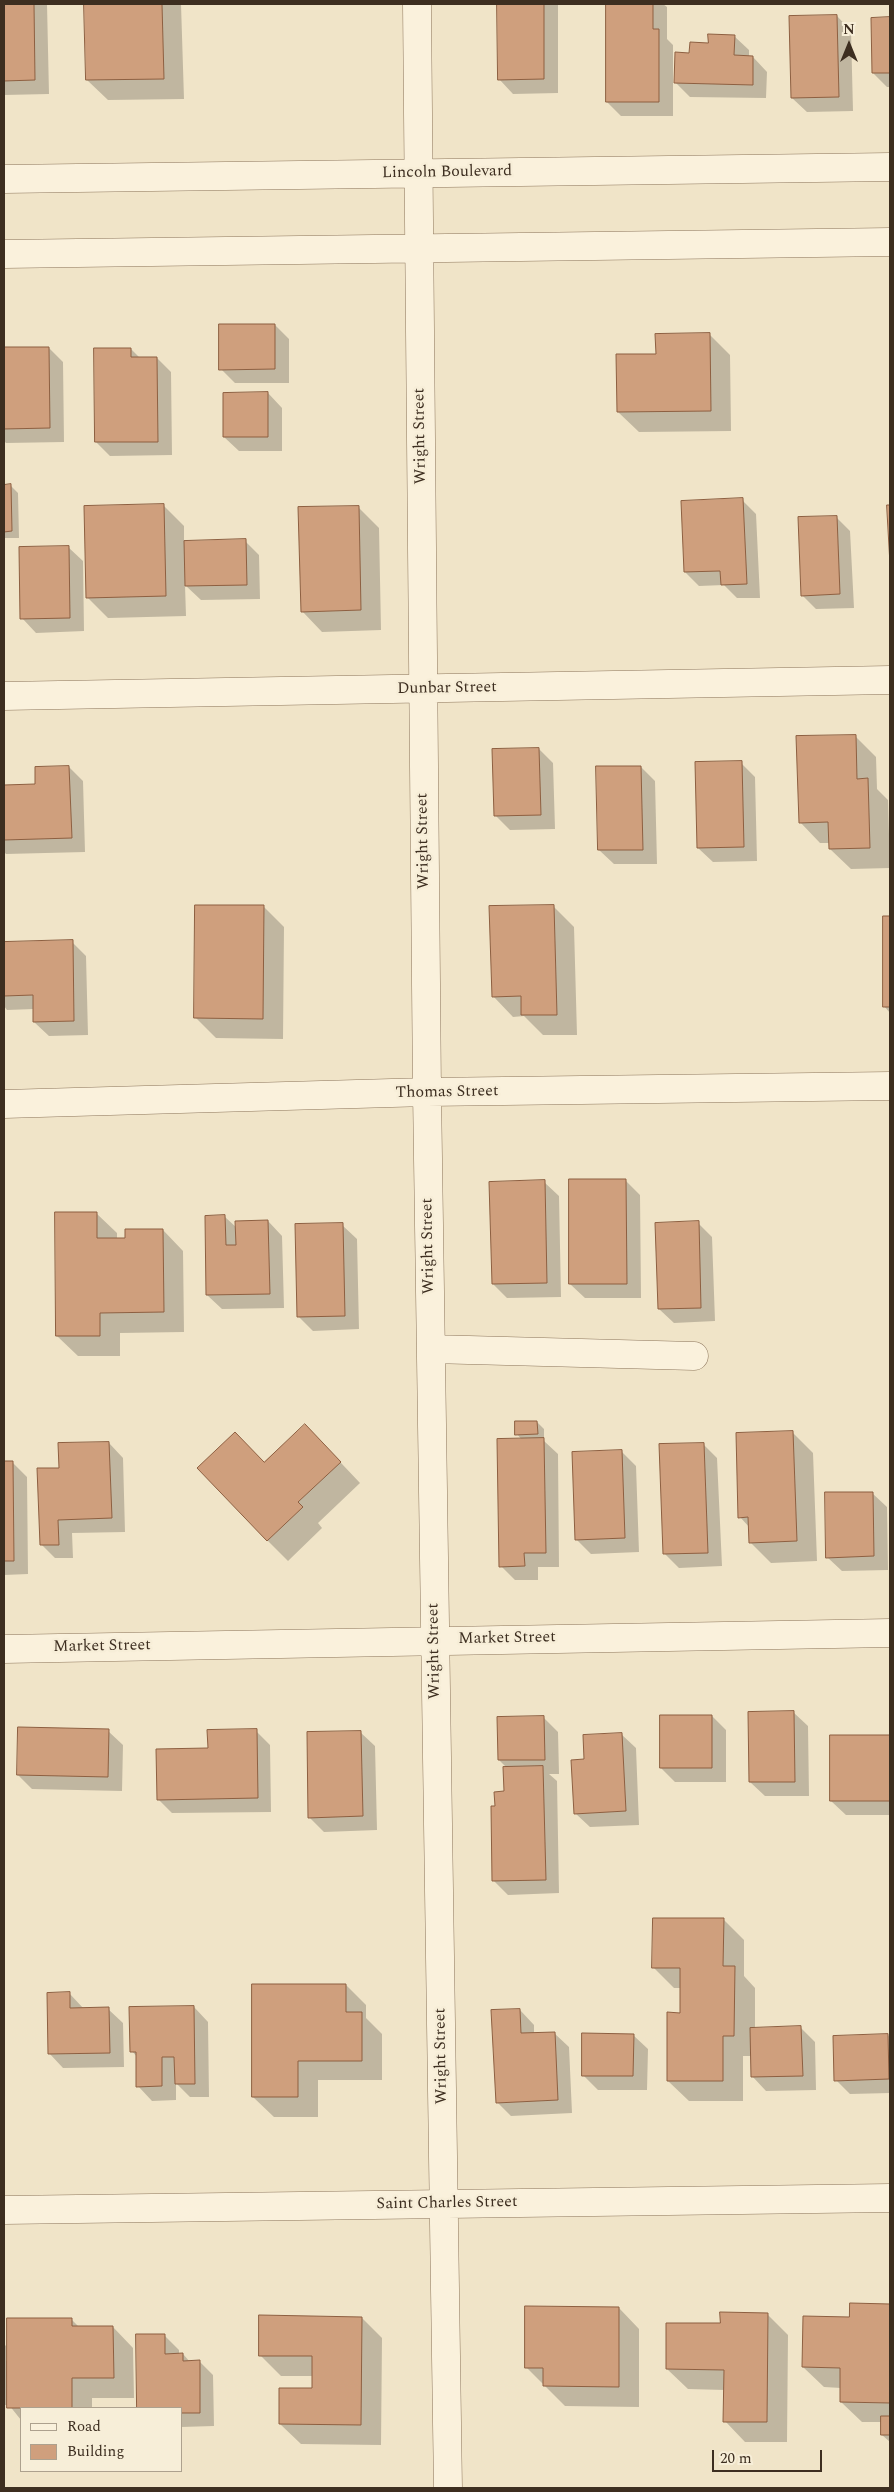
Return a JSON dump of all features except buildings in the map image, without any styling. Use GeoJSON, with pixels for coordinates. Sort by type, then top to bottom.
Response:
{"type":"FeatureCollection","features":[{"type":"Feature","properties":{"kind":"street","name":"Wright Street"},"geometry":{"type":"LineString","coordinates":[[417,4],[427,1092],[448,2488]]}},
{"type":"Feature","properties":{"kind":"street","name":"Lincoln Boulevard"},"geometry":{"type":"LineString","coordinates":[[4,179],[418,174],[635,168],[890,167]]}},
{"type":"Feature","properties":{"kind":"street"},"geometry":{"type":"LineString","coordinates":[[4,254],[419,250],[890,242]]}},
{"type":"Feature","properties":{"kind":"street","name":"Dunbar Street"},"geometry":{"type":"LineString","coordinates":[[4,696],[890,680]]}},
{"type":"Feature","properties":{"kind":"street","name":"Thomas Street"},"geometry":{"type":"LineString","coordinates":[[4,1104],[427,1092],[890,1086]]}},
{"type":"Feature","properties":{"kind":"street"},"geometry":{"type":"LineString","coordinates":[[431,1348],[694,1356]]}},
{"type":"Feature","properties":{"kind":"street","name":"Market Street"},"geometry":{"type":"LineString","coordinates":[[4,1649],[890,1633]]}},
{"type":"Feature","properties":{"kind":"street","name":"Saint Charles Street"},"geometry":{"type":"LineString","coordinates":[[4,2210],[890,2198]]}}]}
